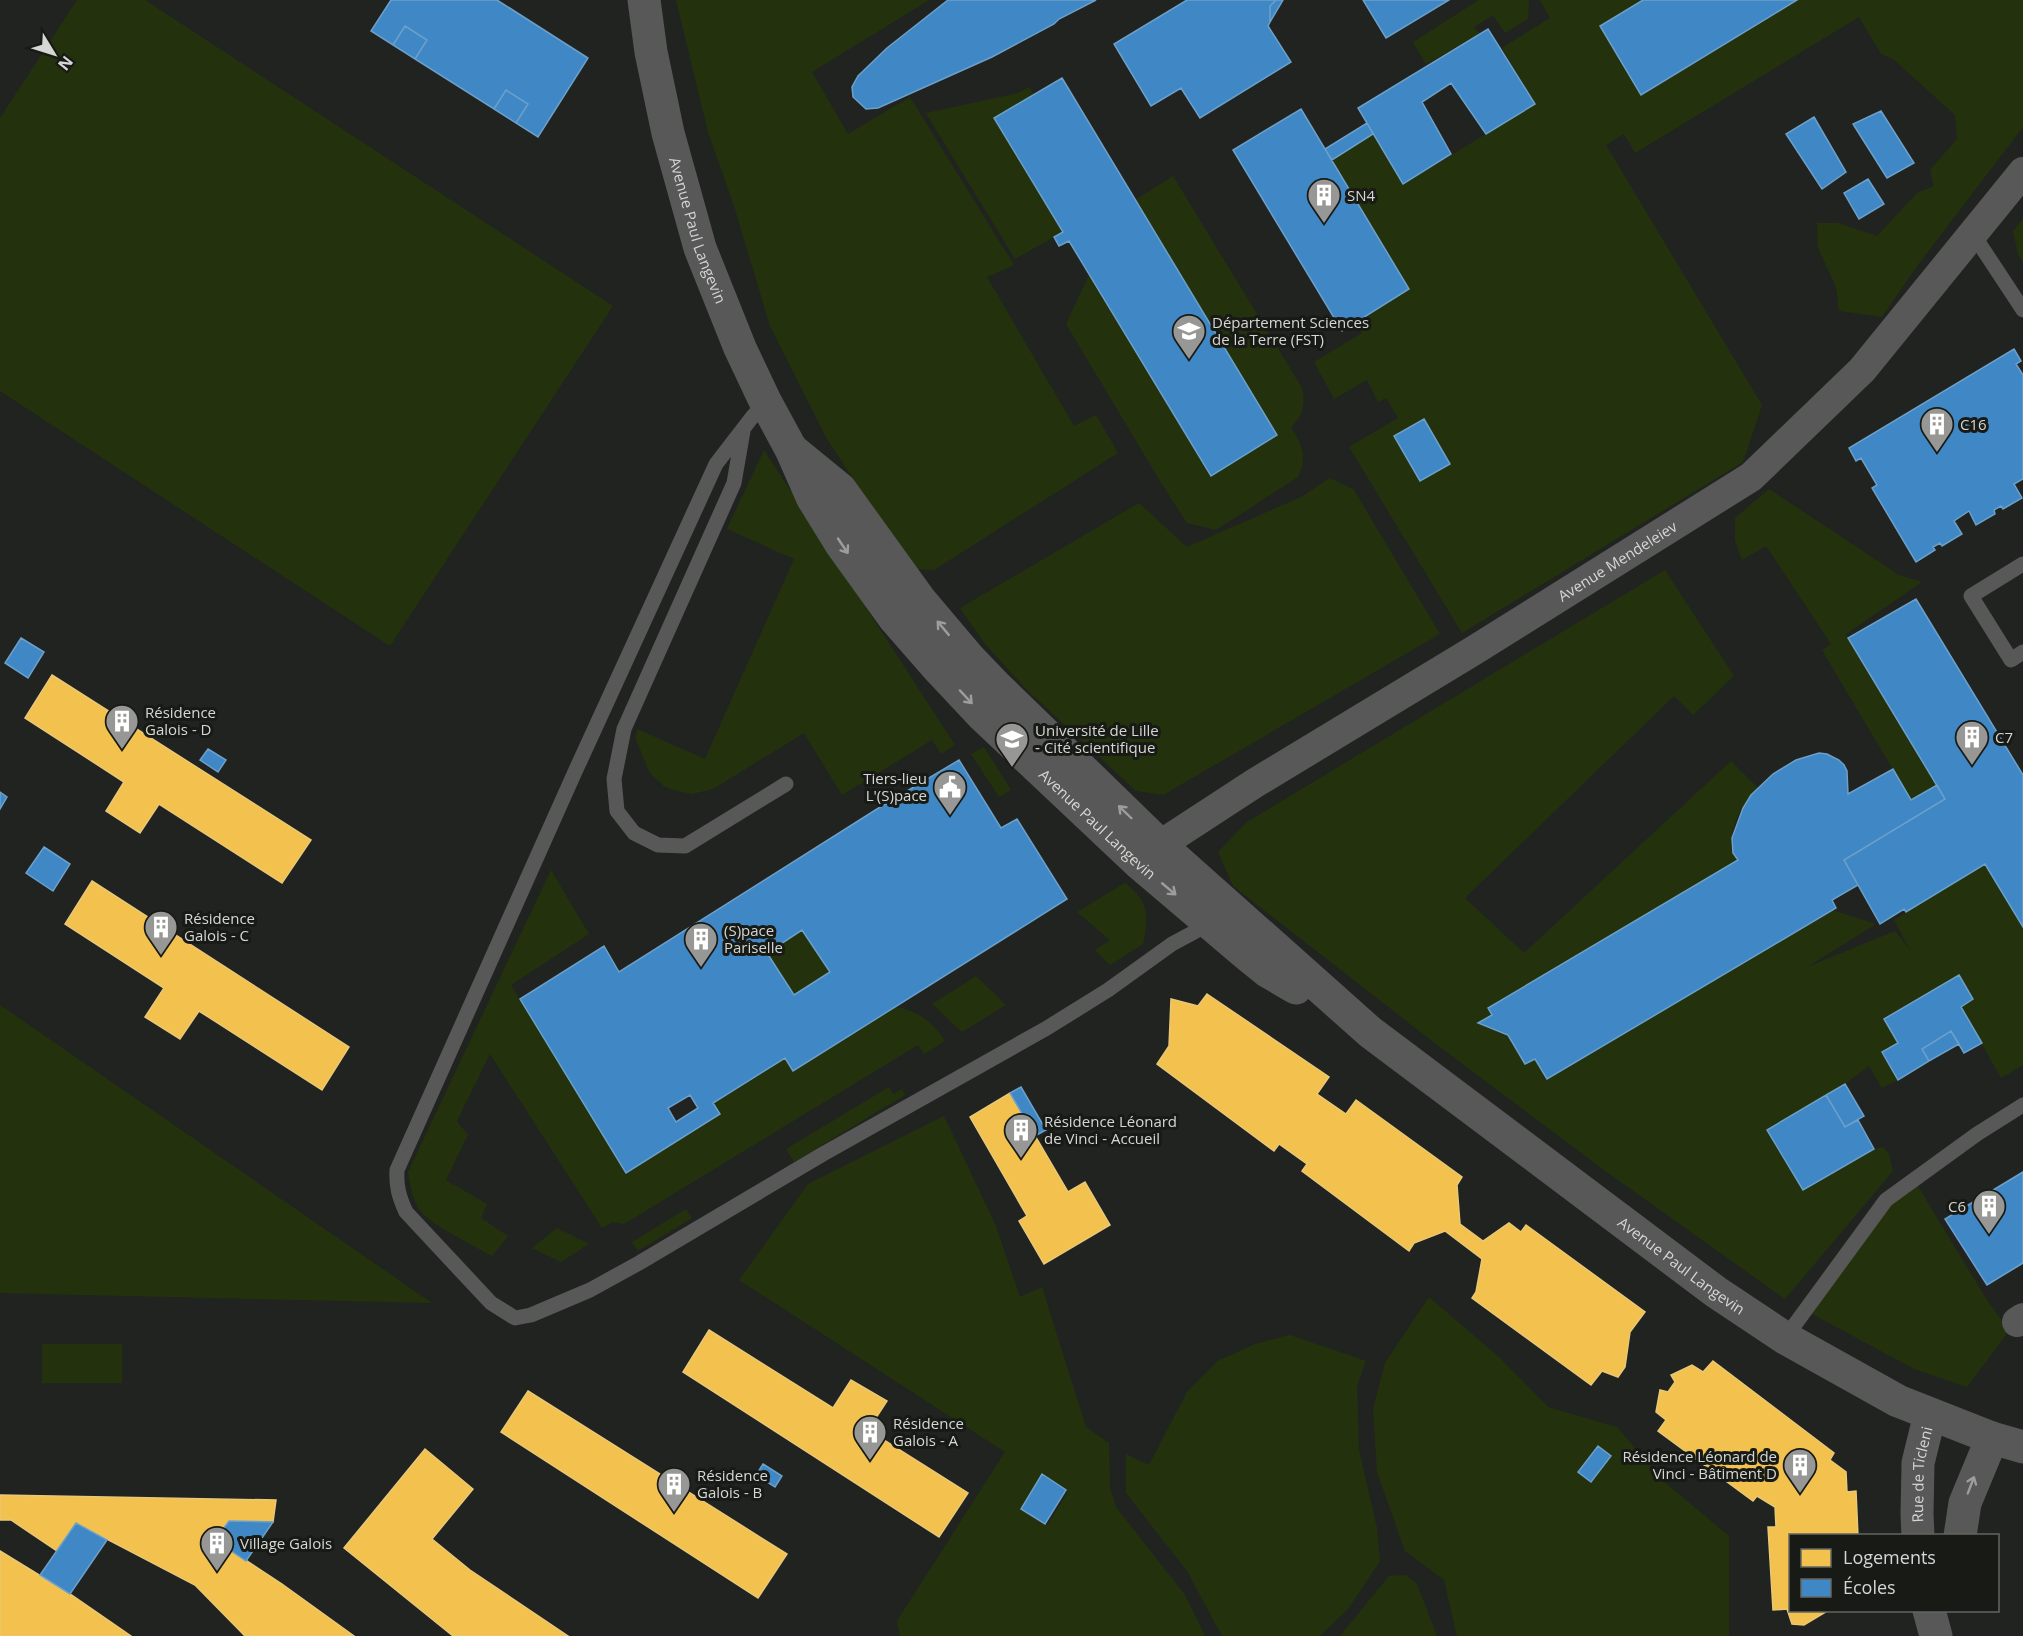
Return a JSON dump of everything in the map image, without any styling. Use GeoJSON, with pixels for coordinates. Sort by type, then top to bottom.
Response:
{"type":"FeatureCollection","features":[{"type":"Feature","properties":{"kind":"street","name":"Avenue Paul Langevin"},"geometry":{"type":"LineString","coordinates":[[644,0],[651,52],[663,110],[685,197],[700,248],[740,348],[812,496],[841,544],[915,644],[982,715],[1215,912],[1370,1032],[1716,1292],[1785,1338],[1898,1401],[1992,1438],[2023,1447]]}},
{"type":"Feature","properties":{"kind":"street","name":"Avenue Mendeleiev"},"geometry":{"type":"LineString","coordinates":[[1150,855],[1255,783],[1483,645],[1751,477],[1862,370],[2023,172]]}},
{"type":"Feature","properties":{"kind":"street","name":"Rue de Ticleni"},"geometry":{"type":"LineString","coordinates":[[1918,1534],[1918,1462],[1930,1414]]}},
{"type":"Feature","properties":{"kind":"street"},"geometry":{"type":"LineString","coordinates":[[1960,1534],[1965,1503],[1992,1438]]}},
{"type":"Feature","properties":{"kind":"street"},"geometry":{"type":"LineString","coordinates":[[1929,1612],[1936,1636]]}},
{"type":"Feature","properties":{"kind":"street"},"geometry":{"type":"LineString","coordinates":[[1949,1636],[1952,1612]]}},
{"type":"Feature","properties":{"kind":"lane"},"geometry":{"type":"LineString","coordinates":[[1974,234],[2023,310]]}},
{"type":"Feature","properties":{"kind":"lane"},"geometry":{"type":"LineString","coordinates":[[766,403],[716,464],[397,1170],[396,1183],[406,1212],[491,1303],[515,1318],[531,1315],[590,1290],[639,1263],[833,1148],[1047,1028],[1101,995],[1172,944],[1198,930],[1215,912]]}},
{"type":"Feature","properties":{"kind":"lane"},"geometry":{"type":"LineString","coordinates":[[744,428],[734,483],[624,729],[614,779],[617,811],[634,833],[658,844],[685,846],[786,784]]}},
{"type":"Feature","properties":{"kind":"lane"},"geometry":{"type":"LineString","coordinates":[[2023,564],[1971,596],[2011,660],[2023,652]]}},
{"type":"Feature","properties":{"kind":"lane"},"geometry":{"type":"LineString","coordinates":[[1785,1338],[1886,1200],[1977,1134],[2023,1105]]}},
{"type":"Feature","properties":{"kind":"green space"},"geometry":{"type":"Polygon","coordinates":[[[77,0],[145,0],[613,306],[390,646],[0,391],[0,118],[77,0]]]}},
{"type":"Feature","properties":{"kind":"green space"},"geometry":{"type":"Polygon","coordinates":[[[676,0],[929,0],[812,72],[848,134],[910,97],[1014,265],[987,277],[1074,426],[1096,415],[1118,453],[934,570],[913,569],[827,439],[770,326],[734,206],[708,132],[676,0]]]}},
{"type":"Feature","properties":{"kind":"green space"},"geometry":{"type":"Polygon","coordinates":[[[1479,0],[1529,0],[1528,19],[1505,33],[1493,15],[1474,27],[1480,34],[1426,64],[1413,42],[1479,0]]]}},
{"type":"Feature","properties":{"kind":"green space"},"geometry":{"type":"Polygon","coordinates":[[[1540,0],[1643,0],[1600,27],[1641,95],[1797,0],[2023,0],[2023,127],[1917,266],[1882,317],[1839,311],[1836,287],[1818,248],[1817,223],[1838,223],[1877,236],[1917,193],[1934,186],[1930,170],[1957,139],[1955,115],[1893,59],[1881,54],[1859,17],[1635,153],[1624,134],[1606,145],[1762,405],[1743,462],[1462,633],[1349,447],[1398,418],[1386,398],[1378,402],[1367,380],[1334,399],[1314,362],[1362,333],[1355,322],[1409,289],[1332,160],[1373,134],[1404,184],[1535,104],[1502,48],[1550,18],[1540,0]]]}},
{"type":"Feature","properties":{"kind":"green space"},"geometry":{"type":"Polygon","coordinates":[[[1029,87],[1034,95],[994,119],[1063,232],[1015,259],[926,113],[1018,93],[1029,87]]]}},
{"type":"Feature","properties":{"kind":"green space"},"geometry":{"type":"Polygon","coordinates":[[[1173,176],[1302,388],[1303,394],[1301,414],[1291,427],[1298,439],[1303,457],[1298,477],[1216,530],[1187,523],[1066,324],[1089,275],[1211,475],[1277,435],[1135,200],[1173,176]]]}},
{"type":"Feature","properties":{"kind":"green space"},"geometry":{"type":"Polygon","coordinates":[[[2023,219],[2023,263],[2018,254],[2013,231],[2023,219]]]}},
{"type":"Feature","properties":{"kind":"green space"},"geometry":{"type":"Polygon","coordinates":[[[764,450],[955,745],[941,754],[932,740],[842,795],[804,733],[713,789],[692,794],[664,786],[650,773],[636,740],[637,729],[705,759],[794,559],[727,529],[764,450]]]}},
{"type":"Feature","properties":{"kind":"green space"},"geometry":{"type":"Polygon","coordinates":[[[1330,478],[1354,490],[1440,634],[1163,795],[1136,791],[1026,689],[985,644],[960,608],[1139,503],[1187,547],[1301,497],[1330,478]]]}},
{"type":"Feature","properties":{"kind":"green space"},"geometry":{"type":"Polygon","coordinates":[[[1769,489],[1899,575],[1922,582],[1846,634],[1937,785],[1911,800],[1822,650],[1831,644],[1766,546],[1742,560],[1735,541],[1735,518],[1769,489]]]}},
{"type":"Feature","properties":{"kind":"green space"},"geometry":{"type":"Polygon","coordinates":[[[1665,570],[1734,676],[1693,715],[1674,696],[1465,898],[1524,953],[1731,761],[1758,788],[1745,803],[1733,832],[1732,842],[1738,860],[1488,1008],[1492,1015],[1479,1024],[1508,1035],[1525,1064],[1535,1059],[1547,1079],[1832,910],[1876,924],[1807,967],[1895,931],[1910,950],[1894,920],[1985,864],[2023,927],[2023,1065],[2001,1078],[1961,1007],[1973,999],[1959,975],[1884,1019],[1898,1043],[1882,1053],[1898,1080],[1882,1088],[1869,1066],[1845,1084],[1768,1129],[1803,1190],[1874,1149],[1883,1147],[1889,1154],[1893,1171],[1785,1299],[1608,1173],[1432,1041],[1233,886],[1218,852],[1247,822],[1665,570]]]}},
{"type":"Feature","properties":{"kind":"green space"},"geometry":{"type":"Polygon","coordinates":[[[984,747],[1011,790],[999,797],[971,754],[984,747]]]}},
{"type":"Feature","properties":{"kind":"green space"},"geometry":{"type":"Polygon","coordinates":[[[551,870],[589,934],[511,985],[626,1173],[719,1115],[713,1103],[785,1058],[793,1071],[896,1007],[912,1011],[924,1018],[945,1041],[924,1054],[918,1045],[624,1224],[613,1222],[602,1228],[490,1054],[457,1121],[468,1135],[446,1180],[487,1204],[481,1218],[508,1236],[492,1256],[444,1229],[421,1212],[414,1198],[408,1172],[551,870]]]}},
{"type":"Feature","properties":{"kind":"green space"},"geometry":{"type":"Polygon","coordinates":[[[1125,883],[1143,903],[1146,917],[1145,934],[1143,944],[1110,965],[1095,950],[1110,940],[1077,912],[1125,883]]]}},
{"type":"Feature","properties":{"kind":"green space"},"geometry":{"type":"Polygon","coordinates":[[[802,930],[830,972],[794,995],[767,953],[802,930]]]}},
{"type":"Feature","properties":{"kind":"green space"},"geometry":{"type":"Polygon","coordinates":[[[976,976],[1006,1005],[962,1032],[932,1004],[976,976]]]}},
{"type":"Feature","properties":{"kind":"green space"},"geometry":{"type":"Polygon","coordinates":[[[0,1005],[432,1303],[0,1293],[0,1005]]]}},
{"type":"Feature","properties":{"kind":"green space"},"geometry":{"type":"Polygon","coordinates":[[[889,1087],[893,1094],[902,1089],[905,1095],[794,1162],[786,1149],[889,1087]]]}},
{"type":"Feature","properties":{"kind":"green space"},"geometry":{"type":"Polygon","coordinates":[[[944,1116],[996,1226],[1020,1297],[1042,1287],[1086,1427],[1109,1443],[1110,1488],[1116,1507],[1185,1595],[1205,1636],[900,1636],[897,1621],[1005,1452],[739,1280],[808,1184],[944,1116]],[[1042,1474],[1021,1509],[1047,1525],[1068,1492],[1042,1474]]]}},
{"type":"Feature","properties":{"kind":"green space"},"geometry":{"type":"Polygon","coordinates":[[[1914,1180],[1987,1300],[2009,1331],[1967,1387],[1914,1369],[1805,1310],[1886,1200],[1914,1180]]]}},
{"type":"Feature","properties":{"kind":"green space"},"geometry":{"type":"Polygon","coordinates":[[[686,1209],[692,1218],[638,1251],[632,1242],[686,1209]]]}},
{"type":"Feature","properties":{"kind":"green space"},"geometry":{"type":"Polygon","coordinates":[[[557,1228],[589,1244],[561,1262],[532,1248],[557,1228]]]}},
{"type":"Feature","properties":{"kind":"green space"},"geometry":{"type":"Polygon","coordinates":[[[1429,1297],[1500,1358],[1548,1407],[1617,1427],[1663,1481],[1729,1536],[1729,1636],[1457,1636],[1444,1580],[1405,1551],[1377,1472],[1373,1409],[1385,1363],[1429,1297]]]}},
{"type":"Feature","properties":{"kind":"green space"},"geometry":{"type":"Polygon","coordinates":[[[1290,1335],[1366,1361],[1357,1386],[1359,1450],[1377,1528],[1380,1561],[1348,1609],[1320,1636],[1222,1636],[1187,1571],[1126,1493],[1126,1454],[1149,1465],[1187,1392],[1218,1361],[1255,1344],[1290,1335]]]}},
{"type":"Feature","properties":{"kind":"green space"},"geometry":{"type":"Polygon","coordinates":[[[42,1344],[122,1344],[122,1383],[42,1383],[42,1344]]]}},
{"type":"Feature","properties":{"kind":"green space"},"geometry":{"type":"Polygon","coordinates":[[[1406,1575],[1417,1584],[1437,1636],[1340,1636],[1389,1576],[1406,1575]]]}},
{"type":"Feature","properties":{"kind":"building: Logements","name":"Résidence Galois - D"},"geometry":{"type":"Polygon","coordinates":[[[52,675],[311,840],[282,883],[159,804],[140,833],[106,811],[124,782],[25,718],[52,675]]]}},
{"type":"Feature","properties":{"kind":"building: Logements","name":"Résidence Galois - C"},"geometry":{"type":"Polygon","coordinates":[[[92,881],[349,1047],[322,1090],[199,1011],[180,1039],[145,1017],[164,988],[65,924],[92,881]]]}},
{"type":"Feature","properties":{"kind":"building: Logements"},"geometry":{"type":"Polygon","coordinates":[[[1207,994],[1329,1077],[1317,1094],[1346,1114],[1356,1100],[1462,1177],[1457,1185],[1460,1224],[1483,1241],[1509,1223],[1521,1232],[1526,1225],[1645,1312],[1630,1332],[1625,1367],[1618,1377],[1602,1371],[1591,1385],[1472,1298],[1476,1292],[1482,1259],[1445,1231],[1414,1243],[1409,1251],[1302,1171],[1307,1164],[1279,1144],[1274,1151],[1157,1064],[1169,1046],[1171,999],[1198,1006],[1207,994]]]}},
{"type":"Feature","properties":{"kind":"building: Logements","name":"Résidence Léonard de Vinci - Accueil"},"geometry":{"type":"Polygon","coordinates":[[[1010,1093],[1068,1192],[1085,1182],[1110,1225],[1044,1264],[1019,1221],[1027,1216],[970,1117],[1010,1093]]]}},
{"type":"Feature","properties":{"kind":"building: Logements","name":"Résidence Galois - A"},"geometry":{"type":"Polygon","coordinates":[[[709,1330],[833,1408],[851,1380],[887,1401],[868,1430],[968,1493],[939,1537],[683,1372],[709,1330]]]}},
{"type":"Feature","properties":{"kind":"building: Logements","name":"Résidence Léonard de Vinci - Bâtiment D"},"geometry":{"type":"Polygon","coordinates":[[[1713,1361],[1834,1453],[1830,1460],[1846,1472],[1847,1492],[1856,1491],[1858,1534],[1789,1534],[1789,1612],[1826,1612],[1804,1625],[1792,1624],[1787,1609],[1773,1610],[1768,1527],[1776,1527],[1775,1507],[1757,1496],[1753,1501],[1658,1431],[1666,1420],[1656,1412],[1660,1390],[1668,1392],[1675,1382],[1671,1375],[1692,1365],[1703,1372],[1713,1361]]]}},
{"type":"Feature","properties":{"kind":"building: Logements","name":"Résidence Galois - B"},"geometry":{"type":"Polygon","coordinates":[[[528,1391],[787,1554],[758,1598],[501,1432],[528,1391]]]}},
{"type":"Feature","properties":{"kind":"building: Logements","name":"Village Galois"},"geometry":{"type":"Polygon","coordinates":[[[425,1449],[473,1489],[432,1539],[470,1570],[568,1636],[453,1636],[344,1548],[425,1449]]]}},
{"type":"Feature","properties":{"kind":"building: Logements","name":"Village Galois"},"geometry":{"type":"Polygon","coordinates":[[[0,1495],[276,1500],[273,1522],[229,1521],[215,1540],[282,1584],[354,1636],[245,1636],[195,1585],[76,1523],[57,1551],[11,1520],[0,1520],[0,1495]]]}},
{"type":"Feature","properties":{"kind":"building: Logements"},"geometry":{"type":"Polygon","coordinates":[[[0,1551],[70,1594],[131,1636],[0,1636],[0,1551]]]}},
{"type":"Feature","properties":{"kind":"building: Écoles"},"geometry":{"type":"Polygon","coordinates":[[[391,0],[497,0],[588,58],[538,137],[516,123],[528,104],[506,90],[494,109],[415,59],[427,40],[405,26],[393,45],[371,31],[391,0]]]}},
{"type":"Feature","properties":{"kind":"building: Écoles"},"geometry":{"type":"Polygon","coordinates":[[[948,0],[1096,0],[992,57],[878,108],[866,109],[853,97],[852,87],[858,76],[887,48],[948,0]]]}},
{"type":"Feature","properties":{"kind":"building: Écoles"},"geometry":{"type":"Polygon","coordinates":[[[1187,0],[1276,0],[1270,6],[1268,26],[1291,62],[1200,118],[1181,88],[1151,106],[1114,44],[1187,0]]]}},
{"type":"Feature","properties":{"kind":"building: Écoles"},"geometry":{"type":"Polygon","coordinates":[[[1276,0],[1283,0],[1270,22],[1270,6],[1276,0]]]}},
{"type":"Feature","properties":{"kind":"building: Écoles"},"geometry":{"type":"Polygon","coordinates":[[[1363,0],[1449,0],[1386,38],[1363,0]]]}},
{"type":"Feature","properties":{"kind":"building: Écoles"},"geometry":{"type":"Polygon","coordinates":[[[1643,0],[1797,0],[1641,95],[1600,26],[1643,0]]]}},
{"type":"Feature","properties":{"kind":"building: Écoles"},"geometry":{"type":"Polygon","coordinates":[[[405,26],[427,40],[415,59],[393,45],[405,26]]]}},
{"type":"Feature","properties":{"kind":"building: Écoles"},"geometry":{"type":"Polygon","coordinates":[[[1488,29],[1535,104],[1486,134],[1451,83],[1422,102],[1451,154],[1403,184],[1358,108],[1488,29]]]}},
{"type":"Feature","properties":{"kind":"building: Écoles"},"geometry":{"type":"Polygon","coordinates":[[[1062,78],[1277,435],[1211,476],[1069,241],[1059,246],[1054,237],[1063,232],[994,118],[1062,78]]]}},
{"type":"Feature","properties":{"kind":"building: Écoles"},"geometry":{"type":"Polygon","coordinates":[[[506,90],[528,104],[516,123],[494,109],[506,90]]]}},
{"type":"Feature","properties":{"kind":"building: Écoles","name":"SN4"},"geometry":{"type":"Polygon","coordinates":[[[1301,109],[1409,289],[1342,331],[1233,150],[1301,109]]]}},
{"type":"Feature","properties":{"kind":"building: Écoles"},"geometry":{"type":"Polygon","coordinates":[[[1881,111],[1914,163],[1887,178],[1853,124],[1881,111]]]}},
{"type":"Feature","properties":{"kind":"building: Écoles"},"geometry":{"type":"Polygon","coordinates":[[[1814,117],[1846,172],[1822,189],[1786,134],[1814,117]]]}},
{"type":"Feature","properties":{"kind":"building: Écoles"},"geometry":{"type":"Polygon","coordinates":[[[1367,123],[1373,134],[1332,160],[1325,149],[1367,123]]]}},
{"type":"Feature","properties":{"kind":"building: Écoles"},"geometry":{"type":"Polygon","coordinates":[[[1868,179],[1884,204],[1859,219],[1844,193],[1868,179]]]}},
{"type":"Feature","properties":{"kind":"building: Écoles","name":"C16"},"geometry":{"type":"Polygon","coordinates":[[[2014,349],[2021,361],[2016,364],[2023,375],[2023,479],[2014,484],[2022,498],[2003,509],[2001,506],[1994,510],[1995,514],[1976,525],[1969,511],[1954,521],[1962,534],[1942,546],[1940,543],[1933,547],[1935,550],[1916,562],[1872,488],[1877,485],[1861,458],[1856,461],[1849,448],[2014,349]]]}},
{"type":"Feature","properties":{"kind":"building: Écoles"},"geometry":{"type":"Polygon","coordinates":[[[1424,419],[1450,464],[1420,481],[1394,436],[1424,419]]]}},
{"type":"Feature","properties":{"kind":"building: Écoles","name":"C7"},"geometry":{"type":"Polygon","coordinates":[[[1916,599],[2023,775],[2023,927],[1985,864],[1906,912],[1904,909],[1880,924],[1844,860],[1945,799],[1848,638],[1916,599]]]}},
{"type":"Feature","properties":{"kind":"building: Écoles"},"geometry":{"type":"Polygon","coordinates":[[[21,638],[44,652],[28,678],[5,663],[21,638]]]}},
{"type":"Feature","properties":{"kind":"building: Écoles"},"geometry":{"type":"Polygon","coordinates":[[[208,749],[226,760],[218,772],[200,760],[208,749]]]}},
{"type":"Feature","properties":{"kind":"building: Écoles"},"geometry":{"type":"Polygon","coordinates":[[[1819,753],[1827,754],[1844,765],[1847,771],[1848,794],[1893,769],[1911,800],[1937,785],[1945,799],[1844,860],[1858,885],[1832,900],[1836,908],[1547,1079],[1535,1059],[1525,1064],[1508,1035],[1478,1023],[1492,1015],[1488,1008],[1738,860],[1733,853],[1732,838],[1743,808],[1751,795],[1773,774],[1796,760],[1819,753]]]}},
{"type":"Feature","properties":{"kind":"building: Écoles","name":"(S)pace Pariselle"},"geometry":{"type":"Polygon","coordinates":[[[959,760],[1001,828],[1017,819],[1067,899],[793,1071],[785,1058],[713,1103],[720,1114],[626,1173],[520,999],[604,946],[619,972],[877,809],[959,760]],[[802,930],[767,953],[794,995],[830,972],[802,930]],[[690,1095],[668,1108],[676,1122],[698,1108],[690,1095]]]}},
{"type":"Feature","properties":{"kind":"building: Écoles"},"geometry":{"type":"Polygon","coordinates":[[[0,792],[7,797],[0,809],[0,792]]]}},
{"type":"Feature","properties":{"kind":"building: Écoles"},"geometry":{"type":"Polygon","coordinates":[[[44,847],[70,864],[53,891],[26,873],[44,847]]]}},
{"type":"Feature","properties":{"kind":"building: Écoles"},"geometry":{"type":"Polygon","coordinates":[[[1959,975],[1973,999],[1961,1007],[1982,1043],[1964,1053],[1951,1031],[1922,1049],[1929,1061],[1898,1080],[1882,1052],[1898,1043],[1884,1019],[1959,975]]]}},
{"type":"Feature","properties":{"kind":"building: Écoles"},"geometry":{"type":"Polygon","coordinates":[[[1951,1031],[1959,1044],[1929,1061],[1922,1049],[1951,1031]]]}},
{"type":"Feature","properties":{"kind":"building: Écoles"},"geometry":{"type":"Polygon","coordinates":[[[1845,1084],[1864,1116],[1845,1127],[1826,1095],[1845,1084]]]}},
{"type":"Feature","properties":{"kind":"building: Écoles"},"geometry":{"type":"Polygon","coordinates":[[[1021,1087],[1046,1130],[1035,1136],[1010,1093],[1021,1087]]]}},
{"type":"Feature","properties":{"kind":"building: Écoles"},"geometry":{"type":"Polygon","coordinates":[[[1826,1095],[1845,1127],[1858,1120],[1874,1149],[1803,1190],[1767,1130],[1826,1095]]]}},
{"type":"Feature","properties":{"kind":"building: Écoles","name":"C6"},"geometry":{"type":"Polygon","coordinates":[[[2023,1172],[2023,1263],[1987,1285],[1945,1219],[2023,1172]]]}},
{"type":"Feature","properties":{"kind":"building: Écoles"},"geometry":{"type":"Polygon","coordinates":[[[1598,1446],[1611,1456],[1591,1482],[1578,1472],[1598,1446]]]}},
{"type":"Feature","properties":{"kind":"building: Écoles"},"geometry":{"type":"Polygon","coordinates":[[[763,1464],[782,1476],[775,1487],[756,1475],[763,1464]]]}},
{"type":"Feature","properties":{"kind":"building: Écoles"},"geometry":{"type":"Polygon","coordinates":[[[1042,1474],[1066,1490],[1045,1524],[1021,1509],[1042,1474]]]}},
{"type":"Feature","properties":{"kind":"building: Écoles"},"geometry":{"type":"Polygon","coordinates":[[[229,1521],[273,1522],[246,1561],[215,1540],[229,1521]]]}},
{"type":"Feature","properties":{"kind":"building: Écoles"},"geometry":{"type":"Polygon","coordinates":[[[76,1523],[107,1540],[70,1594],[40,1575],[76,1523]]]}},
{"type":"Feature","properties":{"kind":"place","name":"SN4"},"geometry":{"type":"Point","coordinates":[1324,224]}},
{"type":"Feature","properties":{"kind":"place","name":"Département Sciences de la Terre (FST)"},"geometry":{"type":"Point","coordinates":[1189,360]}},
{"type":"Feature","properties":{"kind":"place","name":"C16"},"geometry":{"type":"Point","coordinates":[1937,453]}},
{"type":"Feature","properties":{"kind":"place","name":"Résidence Galois - D"},"geometry":{"type":"Point","coordinates":[122,750]}},
{"type":"Feature","properties":{"kind":"place","name":"C7"},"geometry":{"type":"Point","coordinates":[1972,766]}},
{"type":"Feature","properties":{"kind":"place","name":"Université de Lille ‐ Cité scientifique"},"geometry":{"type":"Point","coordinates":[1012,768]}},
{"type":"Feature","properties":{"kind":"place","name":"Tiers-lieu L'(S)pace"},"geometry":{"type":"Point","coordinates":[950,816]}},
{"type":"Feature","properties":{"kind":"place","name":"Résidence Galois - C"},"geometry":{"type":"Point","coordinates":[161,956]}},
{"type":"Feature","properties":{"kind":"place","name":"(S)pace Pariselle"},"geometry":{"type":"Point","coordinates":[701,968]}},
{"type":"Feature","properties":{"kind":"place","name":"Résidence Léonard de Vinci - Accueil"},"geometry":{"type":"Point","coordinates":[1021,1159]}},
{"type":"Feature","properties":{"kind":"place","name":"C6"},"geometry":{"type":"Point","coordinates":[1989,1235]}},
{"type":"Feature","properties":{"kind":"place","name":"Résidence Galois - A"},"geometry":{"type":"Point","coordinates":[870,1461]}},
{"type":"Feature","properties":{"kind":"place","name":"Résidence Léonard de Vinci - Bâtiment D"},"geometry":{"type":"Point","coordinates":[1800,1494]}},
{"type":"Feature","properties":{"kind":"place","name":"Résidence Galois - B"},"geometry":{"type":"Point","coordinates":[674,1513]}},
{"type":"Feature","properties":{"kind":"place","name":"Village Galois"},"geometry":{"type":"Point","coordinates":[217,1572]}}]}
